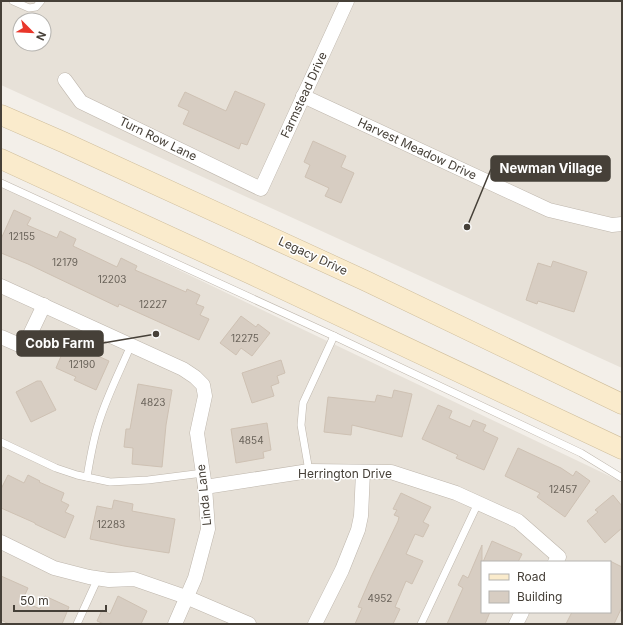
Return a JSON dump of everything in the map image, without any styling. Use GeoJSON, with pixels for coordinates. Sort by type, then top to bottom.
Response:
{"type":"FeatureCollection","features":[{"type":"Feature","properties":{"kind":"main road","name":"Legacy Drive"},"geometry":{"type":"LineString","coordinates":[[1,115],[366,281],[622,404]]}},
{"type":"Feature","properties":{"kind":"main road"},"geometry":{"type":"LineString","coordinates":[[1,160],[253,275],[622,448]]}},
{"type":"Feature","properties":{"kind":"street","name":"Farmstead Drive"},"geometry":{"type":"LineString","coordinates":[[261,189],[347,1]]}},
{"type":"Feature","properties":{"kind":"street","name":"Turn Row Lane"},"geometry":{"type":"LineString","coordinates":[[65,80],[81,102],[261,189]]}},
{"type":"Feature","properties":{"kind":"street","name":"Harvest Meadow Drive"},"geometry":{"type":"LineString","coordinates":[[303,96],[549,210],[612,225],[622,224]]}},
{"type":"Feature","properties":{"kind":"street"},"geometry":{"type":"LineString","coordinates":[[1,286],[131,345]]}},
{"type":"Feature","properties":{"kind":"street"},"geometry":{"type":"LineString","coordinates":[[1,337],[24,348],[44,305]]}},
{"type":"Feature","properties":{"kind":"street","name":"Linda Lane"},"geometry":{"type":"LineString","coordinates":[[131,345],[183,369],[195,377],[203,385],[205,396],[197,432],[205,487],[208,529],[195,578],[175,624]]}},
{"type":"Feature","properties":{"kind":"street","name":"Herrington Drive"},"geometry":{"type":"LineString","coordinates":[[205,487],[309,472],[391,472],[456,493],[518,521],[557,560]]}},
{"type":"Feature","properties":{"kind":"street"},"geometry":{"type":"LineString","coordinates":[[314,624],[342,570],[358,530],[361,516],[363,472]]}},
{"type":"Feature","properties":{"kind":"street"},"geometry":{"type":"LineString","coordinates":[[1,542],[54,568],[89,577],[109,580],[134,579],[186,597],[249,624]]}},
{"type":"Feature","properties":{"kind":"street"},"geometry":{"type":"LineString","coordinates":[[516,624],[522,613]]}},
{"type":"Feature","properties":{"kind":"lane"},"geometry":{"type":"LineString","coordinates":[[12,1],[29,8],[36,7],[41,1]]}},
{"type":"Feature","properties":{"kind":"lane"},"geometry":{"type":"LineString","coordinates":[[1,183],[334,336],[581,453],[622,478]]}},
{"type":"Feature","properties":{"kind":"lane"},"geometry":{"type":"LineString","coordinates":[[309,472],[301,425],[303,403],[334,336]]}},
{"type":"Feature","properties":{"kind":"lane"},"geometry":{"type":"LineString","coordinates":[[87,477],[90,455],[99,422],[110,392],[131,345]]}},
{"type":"Feature","properties":{"kind":"lane"},"geometry":{"type":"LineString","coordinates":[[1,442],[56,468],[110,482],[148,480],[203,473]]}},
{"type":"Feature","properties":{"kind":"lane"},"geometry":{"type":"LineString","coordinates":[[421,624],[478,503]]}},
{"type":"Feature","properties":{"kind":"lane"},"geometry":{"type":"LineString","coordinates":[[77,624],[98,578]]}},
{"type":"Feature","properties":{"kind":"shaded area"},"geometry":{"type":"Polygon","coordinates":[[[1,1],[622,1],[622,368],[1,85],[1,1]]]}},
{"type":"Feature","properties":{"kind":"shaded area"},"geometry":{"type":"Polygon","coordinates":[[[1,185],[622,482],[622,624],[1,624],[1,185]]]}},
{"type":"Feature","properties":{"kind":"building"},"geometry":{"type":"Polygon","coordinates":[[[235,91],[265,104],[247,145],[241,143],[239,149],[183,124],[189,111],[178,106],[185,92],[226,111],[235,91]]]}},
{"type":"Feature","properties":{"kind":"building"},"geometry":{"type":"Polygon","coordinates":[[[313,141],[346,156],[341,167],[354,173],[341,203],[325,196],[329,188],[305,177],[310,165],[304,162],[313,141]]]}},
{"type":"Feature","properties":{"kind":"building"},"geometry":{"type":"Polygon","coordinates":[[[14,210],[31,218],[27,225],[57,238],[60,231],[76,239],[73,246],[117,267],[121,258],[137,266],[135,270],[186,292],[187,289],[200,295],[196,304],[204,307],[200,315],[209,319],[199,340],[119,304],[118,307],[28,264],[1,253],[1,239],[14,210]]]}},
{"type":"Feature","properties":{"kind":"building"},"geometry":{"type":"Polygon","coordinates":[[[553,261],[587,272],[574,312],[538,301],[537,304],[526,300],[538,263],[551,267],[553,261]]]}},
{"type":"Feature","properties":{"kind":"building"},"geometry":{"type":"Polygon","coordinates":[[[241,316],[256,327],[258,324],[270,333],[252,356],[241,348],[236,355],[220,343],[241,316]]]}},
{"type":"Feature","properties":{"kind":"building"},"geometry":{"type":"Polygon","coordinates":[[[67,342],[109,361],[96,390],[74,380],[76,377],[56,368],[67,342]]]}},
{"type":"Feature","properties":{"kind":"building"},"geometry":{"type":"Polygon","coordinates":[[[281,360],[285,373],[277,376],[279,383],[271,386],[274,396],[252,403],[242,373],[281,360]]]}},
{"type":"Feature","properties":{"kind":"building"},"geometry":{"type":"Polygon","coordinates":[[[37,381],[41,381],[56,410],[31,422],[16,392],[37,381]]]}},
{"type":"Feature","properties":{"kind":"building"},"geometry":{"type":"Polygon","coordinates":[[[138,384],[172,390],[166,425],[162,467],[132,464],[133,448],[124,447],[126,429],[130,429],[138,384]]]}},
{"type":"Feature","properties":{"kind":"building"},"geometry":{"type":"Polygon","coordinates":[[[394,390],[412,394],[402,437],[352,425],[351,435],[324,432],[328,397],[375,402],[377,395],[392,398],[394,390]]]}},
{"type":"Feature","properties":{"kind":"building"},"geometry":{"type":"Polygon","coordinates":[[[438,405],[452,411],[449,418],[470,427],[473,420],[486,425],[483,431],[498,438],[484,470],[456,458],[458,455],[422,439],[438,405]]]}},
{"type":"Feature","properties":{"kind":"building"},"geometry":{"type":"Polygon","coordinates":[[[267,423],[271,450],[263,452],[264,458],[236,463],[231,429],[267,423]]]}},
{"type":"Feature","properties":{"kind":"building"},"geometry":{"type":"Polygon","coordinates":[[[518,448],[561,468],[573,476],[576,471],[590,481],[565,517],[537,497],[540,493],[505,476],[518,448]]]}},
{"type":"Feature","properties":{"kind":"building"},"geometry":{"type":"Polygon","coordinates":[[[8,475],[24,483],[28,475],[40,481],[39,482],[64,493],[61,501],[69,505],[65,512],[74,516],[65,538],[1,508],[1,489],[8,475]]]}},
{"type":"Feature","properties":{"kind":"building"},"geometry":{"type":"Polygon","coordinates":[[[401,493],[431,507],[423,522],[429,525],[423,537],[415,534],[406,554],[423,561],[412,584],[406,581],[395,607],[400,609],[393,624],[355,624],[362,608],[358,607],[398,521],[399,517],[394,515],[397,510],[393,509],[401,493]]]}},
{"type":"Feature","properties":{"kind":"building"},"geometry":{"type":"Polygon","coordinates":[[[613,495],[622,506],[622,528],[605,543],[587,521],[598,512],[595,510],[613,495]]]}},
{"type":"Feature","properties":{"kind":"building"},"geometry":{"type":"Polygon","coordinates":[[[114,500],[133,504],[132,511],[175,519],[169,553],[90,539],[97,506],[112,509],[114,500]]]}},
{"type":"Feature","properties":{"kind":"building"},"geometry":{"type":"Polygon","coordinates":[[[492,541],[522,554],[518,561],[483,561],[492,541]]]}},
{"type":"Feature","properties":{"kind":"building"},"geometry":{"type":"Polygon","coordinates":[[[482,545],[481,613],[490,613],[485,624],[447,624],[463,588],[458,585],[463,575],[468,578],[482,545]]]}},
{"type":"Feature","properties":{"kind":"building"},"geometry":{"type":"Polygon","coordinates":[[[611,562],[622,567],[622,607],[614,624],[566,624],[572,613],[611,613],[611,562]]]}},
{"type":"Feature","properties":{"kind":"building"},"geometry":{"type":"Polygon","coordinates":[[[1,576],[28,588],[22,601],[40,609],[45,596],[69,607],[62,624],[9,624],[1,620],[1,576]]]}},
{"type":"Feature","properties":{"kind":"building"},"geometry":{"type":"Polygon","coordinates":[[[118,596],[147,611],[141,624],[104,624],[97,621],[102,610],[110,614],[118,596]]]}},
{"type":"Feature","properties":{"kind":"place","name":"Newman Village"},"geometry":{"type":"Point","coordinates":[467,227]}},
{"type":"Feature","properties":{"kind":"place","name":"Cobb Farm"},"geometry":{"type":"Point","coordinates":[156,334]}}]}
